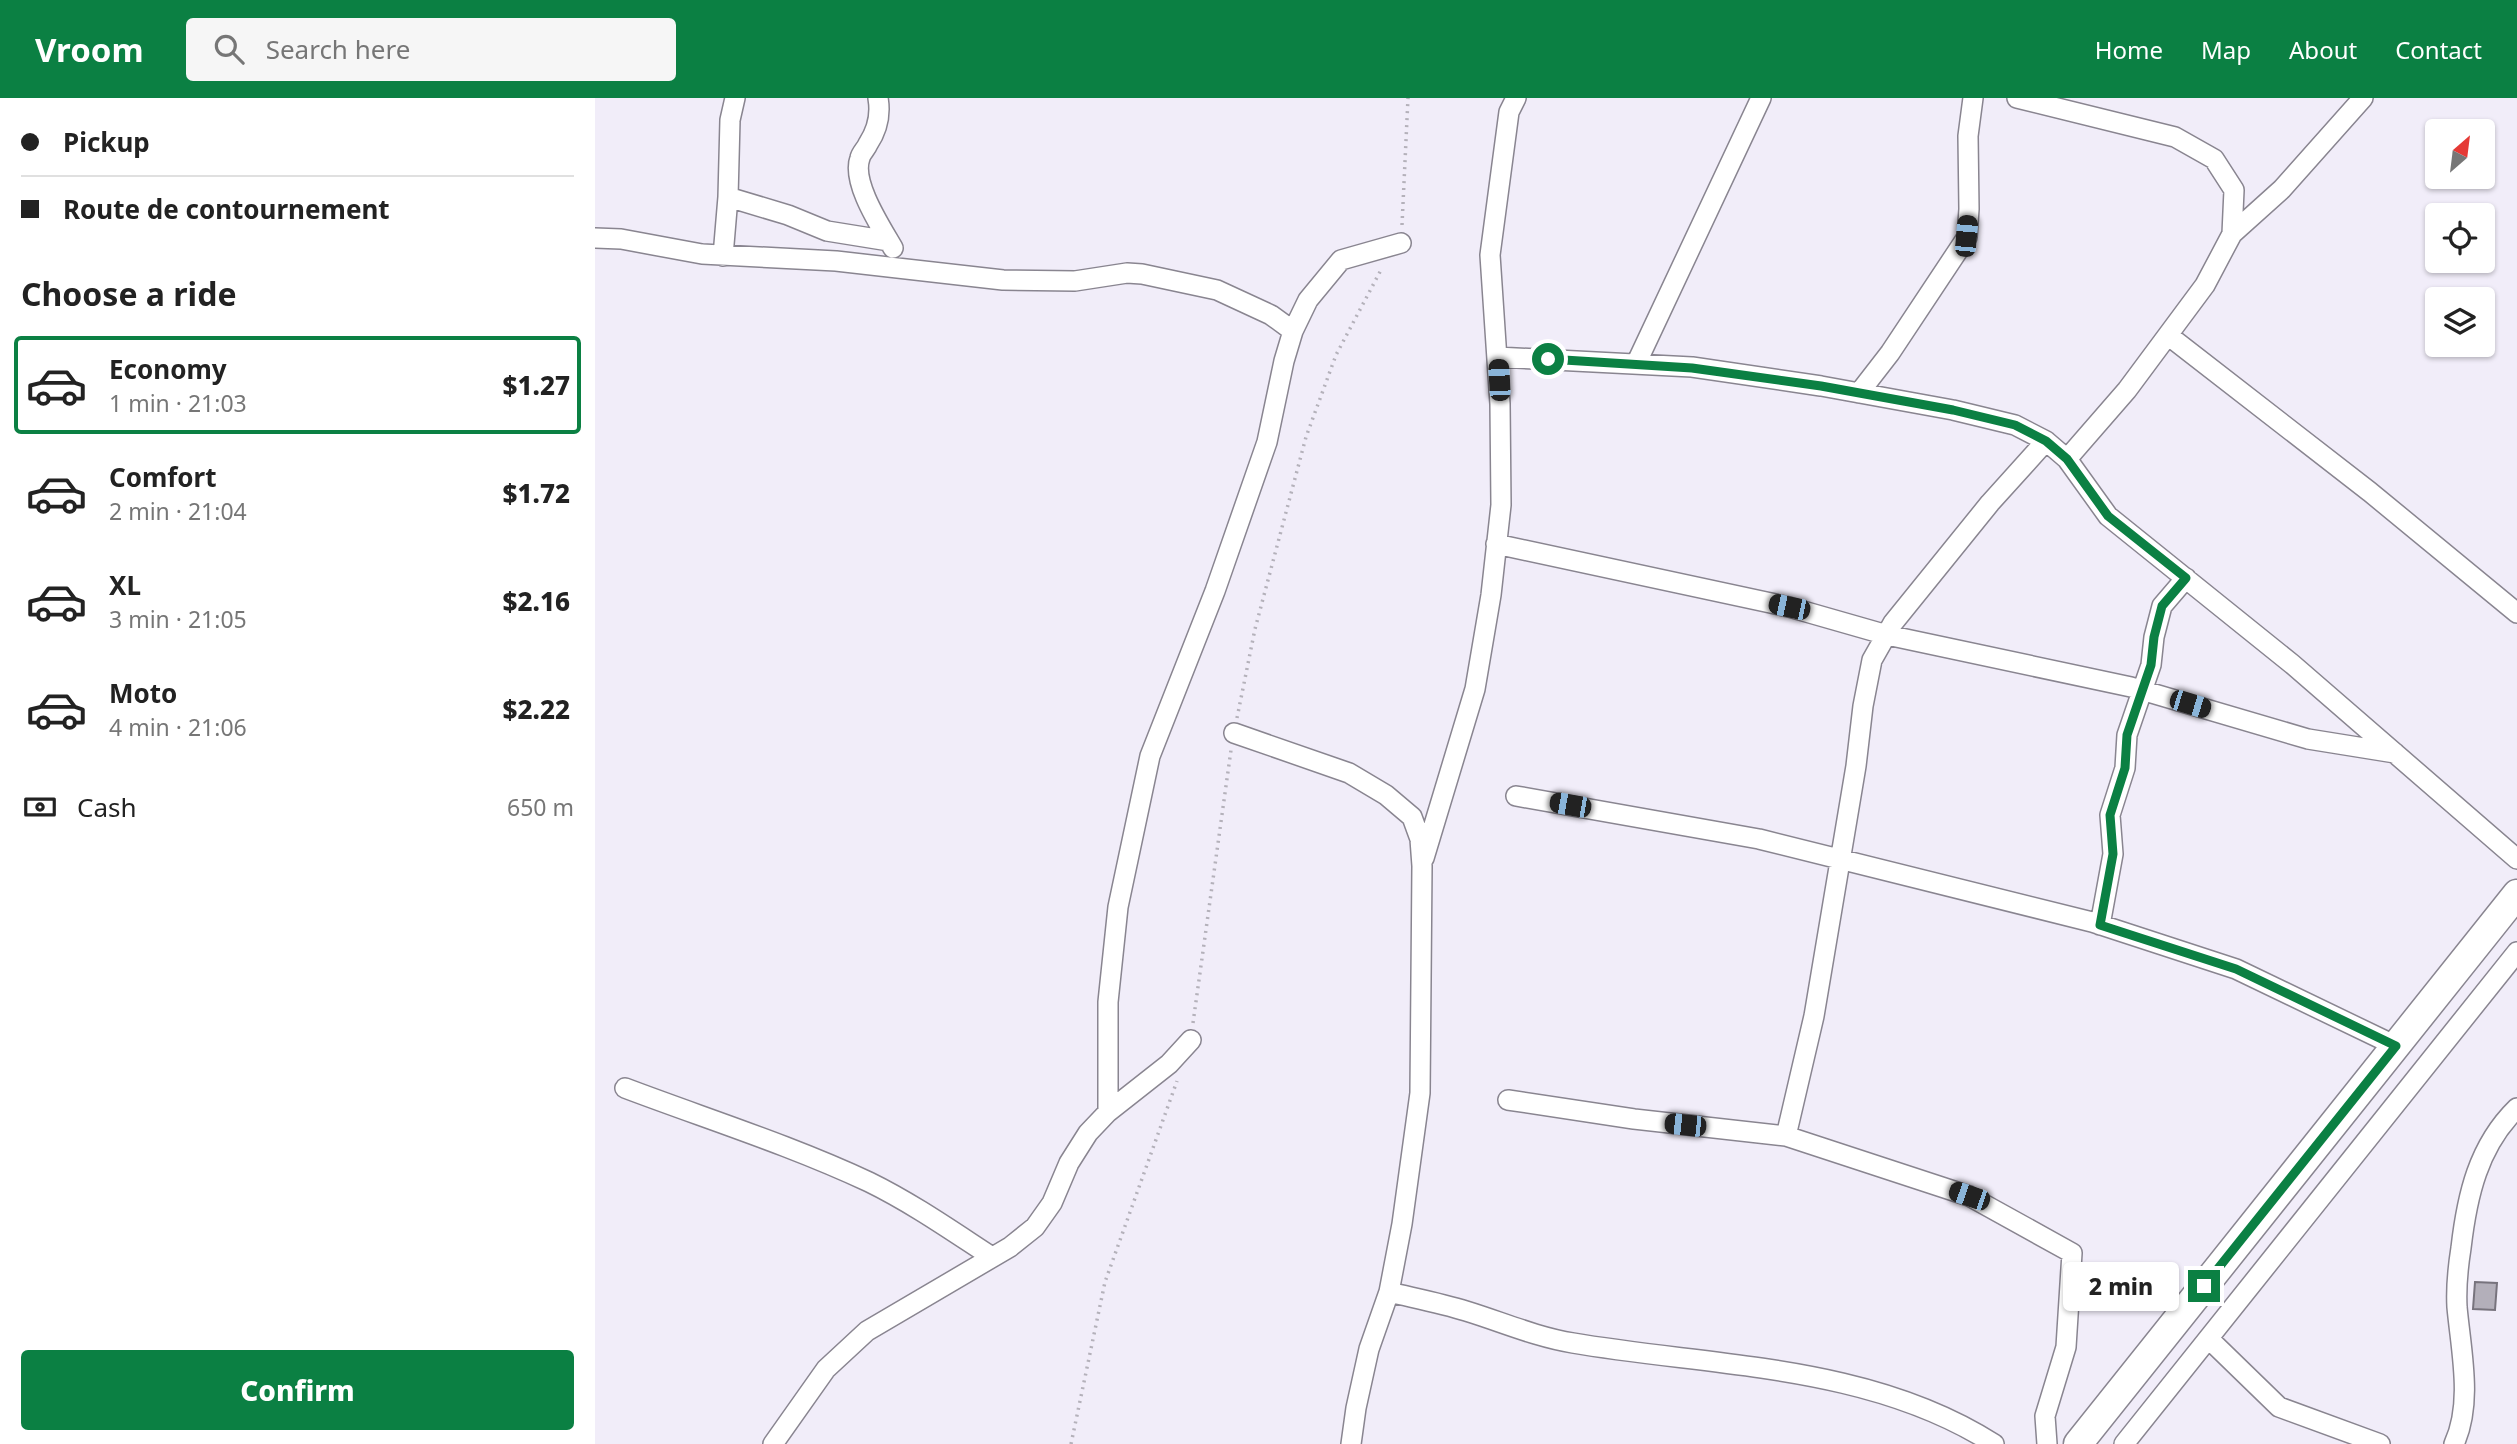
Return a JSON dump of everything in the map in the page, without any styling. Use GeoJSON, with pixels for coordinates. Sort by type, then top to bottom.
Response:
{"type":"FeatureCollection","features":[{"type":"Feature","properties":{"kind":"street"},"geometry":{"type":"LineString","coordinates":[[723,256],[730,120],[735,98]]}},
{"type":"Feature","properties":{"kind":"street"},"geometry":{"type":"LineString","coordinates":[[878,98],[880,113],[870,142],[860,158],[858,171],[862,188],[903,268]]}},
{"type":"Feature","properties":{"kind":"street"},"geometry":{"type":"LineString","coordinates":[[1422,866],[1475,690],[1491,595],[1501,505],[1497,357],[1490,256],[1509,112],[1516,98]]}},
{"type":"Feature","properties":{"kind":"street"},"geometry":{"type":"LineString","coordinates":[[1636,364],[1761,98]]}},
{"type":"Feature","properties":{"kind":"street"},"geometry":{"type":"LineString","coordinates":[[1860,393],[1898,343],[1966,236],[1969,209],[1968,136],[1973,98]]}},
{"type":"Feature","properties":{"kind":"street"},"geometry":{"type":"LineString","coordinates":[[2017,98],[2175,137],[2214,159],[2234,190],[2232,234]]}},
{"type":"Feature","properties":{"kind":"street"},"geometry":{"type":"LineString","coordinates":[[2067,459],[2127,390],[2169,336],[2205,285],[2232,234],[2282,189],[2363,98]]}},
{"type":"Feature","properties":{"kind":"street"},"geometry":{"type":"LineString","coordinates":[[728,197],[788,215],[827,231],[889,241]]}},
{"type":"Feature","properties":{"kind":"street"},"geometry":{"type":"LineString","coordinates":[[595,238],[621,239],[723,256],[791,257],[1003,280],[1056,282],[1127,273],[1142,274],[1217,290],[1271,315],[1293,331]]}},
{"type":"Feature","properties":{"kind":"street"},"geometry":{"type":"LineString","coordinates":[[1108,1112],[1108,1002],[1118,907],[1150,756],[1215,591],[1267,442],[1293,331],[1308,300],[1342,260],[1401,243]]}},
{"type":"Feature","properties":{"kind":"street"},"geometry":{"type":"LineString","coordinates":[[2169,336],[2370,492],[2517,613]]}},
{"type":"Feature","properties":{"kind":"street"},"geometry":{"type":"LineString","coordinates":[[1497,357],[1692,368],[1860,393],[2015,425],[2046,441],[2067,459],[2108,516],[2396,753],[2517,859]]}},
{"type":"Feature","properties":{"kind":"street"},"geometry":{"type":"LineString","coordinates":[[1786,1136],[1814,1016],[1872,660],[1887,635],[1990,503],[2046,441]]}},
{"type":"Feature","properties":{"kind":"street"},"geometry":{"type":"LineString","coordinates":[[1496,544],[1789,607],[1887,635],[2143,690],[2308,739],[2396,753]]}},
{"type":"Feature","properties":{"kind":"street"},"geometry":{"type":"LineString","coordinates":[[2100,925],[2113,854],[2110,815],[2125,768],[2127,735],[2151,665],[2154,637],[2162,606],[2186,578]]}},
{"type":"Feature","properties":{"kind":"street"},"geometry":{"type":"LineString","coordinates":[[1234,733],[1349,773],[1386,795],[1412,817],[1420,838],[1420,1093],[1402,1224],[1389,1292],[1369,1349],[1351,1444]]}},
{"type":"Feature","properties":{"kind":"street"},"geometry":{"type":"LineString","coordinates":[[1516,796],[1759,839],[2100,925],[2236,969],[2396,1046]]}},
{"type":"Feature","properties":{"kind":"street"},"geometry":{"type":"LineString","coordinates":[[2078,1444],[2517,894]]}},
{"type":"Feature","properties":{"kind":"street"},"geometry":{"type":"LineString","coordinates":[[2124,1444],[2517,953]]}},
{"type":"Feature","properties":{"kind":"street"},"geometry":{"type":"LineString","coordinates":[[773,1444],[826,1369],[867,1331],[992,1257],[1035,1227],[1052,1203],[1069,1163],[1088,1133],[1108,1112],[1169,1064],[1191,1040]]}},
{"type":"Feature","properties":{"kind":"street"},"geometry":{"type":"LineString","coordinates":[[625,1088],[801,1152],[871,1184],[930,1216],[992,1257]]}},
{"type":"Feature","properties":{"kind":"street"},"geometry":{"type":"LineString","coordinates":[[1508,1100],[1634,1119],[1786,1136],[1969,1196],[2072,1253],[2066,1347],[2045,1416],[2047,1444]]}},
{"type":"Feature","properties":{"kind":"street"},"geometry":{"type":"LineString","coordinates":[[2454,1444],[2462,1419],[2464,1388],[2457,1302],[2464,1220],[2470,1188],[2480,1162],[2494,1137],[2517,1108]]}},
{"type":"Feature","properties":{"kind":"street"},"geometry":{"type":"LineString","coordinates":[[1389,1292],[1464,1310],[1572,1343],[1741,1365],[1864,1388],[1966,1426],[1994,1444]]}},
{"type":"Feature","properties":{"kind":"street"},"geometry":{"type":"LineString","coordinates":[[2209,1339],[2279,1407],[2380,1444]]}},
{"type":"Feature","properties":{"kind":"path"},"geometry":{"type":"LineString","coordinates":[[1191,1040],[1234,733],[1255,629],[1306,437],[1336,355],[1381,269],[1401,243],[1408,98]]}},
{"type":"Feature","properties":{"kind":"path"},"geometry":{"type":"LineString","coordinates":[[1071,1444],[1105,1282],[1177,1078]]}},
{"type":"Feature","properties":{"kind":"building"},"geometry":{"type":"Polygon","coordinates":[[[2475,1282],[2497,1283],[2495,1310],[2473,1309],[2475,1282]]]}},
{"type":"Feature","properties":{"kind":"route"},"geometry":{"type":"LineString","coordinates":[[1548,359],[1692,368],[1821,386],[1953,410],[2015,425],[2046,441],[2067,459],[2108,516],[2186,578],[2162,606],[2156,623],[2151,665],[2127,735],[2125,768],[2110,815],[2113,854],[2100,925],[2236,969],[2396,1046],[2204,1286]]}}]}
